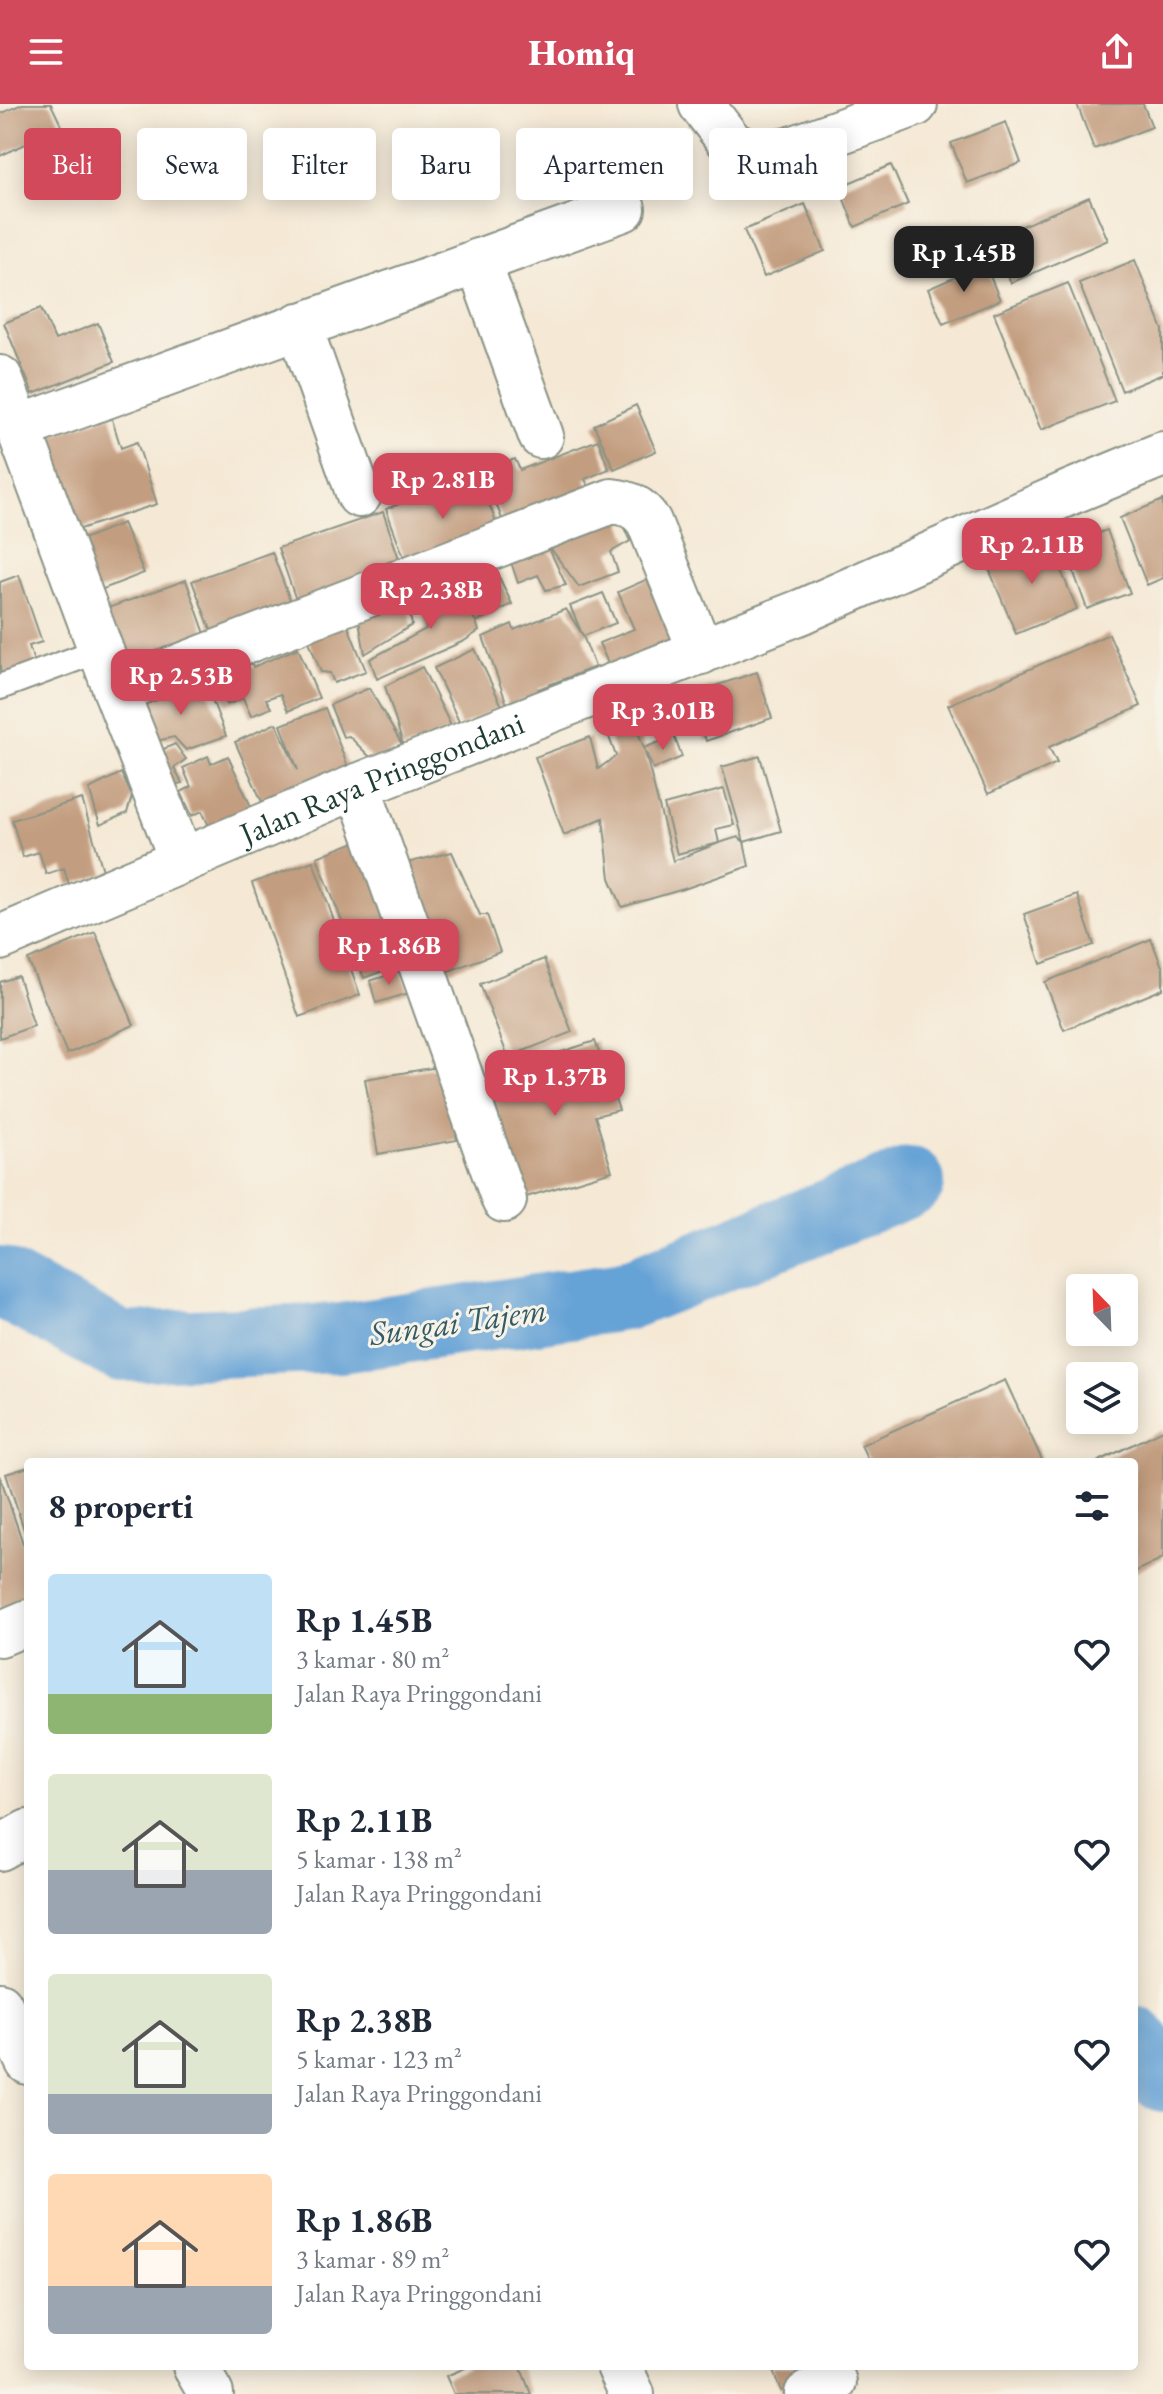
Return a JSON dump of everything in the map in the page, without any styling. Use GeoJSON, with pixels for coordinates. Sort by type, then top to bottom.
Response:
{"type":"FeatureCollection","features":[{"type":"Feature","properties":{"kind":"street"},"geometry":{"type":"LineString","coordinates":[[701,104],[731,143],[754,156],[789,150],[915,104]]}},
{"type":"Feature","properties":{"kind":"street"},"geometry":{"type":"LineString","coordinates":[[18,428],[623,209]]}},
{"type":"Feature","properties":{"kind":"street"},"geometry":{"type":"LineString","coordinates":[[478,261],[541,436]]}},
{"type":"Feature","properties":{"kind":"street"},"geometry":{"type":"LineString","coordinates":[[299,325],[359,495]]}},
{"type":"Feature","properties":{"kind":"street"},"geometry":{"type":"LineString","coordinates":[[0,378],[182,861]]}},
{"type":"Feature","properties":{"kind":"street","name":"Jalan Raya Pringgondani"},"geometry":{"type":"LineString","coordinates":[[0,938],[358,786],[803,611],[1163,454]]}},
{"type":"Feature","properties":{"kind":"street"},"geometry":{"type":"LineString","coordinates":[[116,691],[612,501],[633,505],[649,522],[701,652]]}},
{"type":"Feature","properties":{"kind":"street"},"geometry":{"type":"LineString","coordinates":[[358,786],[504,1200]]}},
{"type":"Feature","properties":{"kind":"street"},"geometry":{"type":"LineString","coordinates":[[0,1634],[24,1624]]}},
{"type":"Feature","properties":{"kind":"street"},"geometry":{"type":"LineString","coordinates":[[0,1848],[24,1834]]}},
{"type":"Feature","properties":{"kind":"street"},"geometry":{"type":"LineString","coordinates":[[0,2005],[24,2054]]}},
{"type":"Feature","properties":{"kind":"street"},"geometry":{"type":"LineString","coordinates":[[197,2370],[211,2394]]}},
{"type":"Feature","properties":{"kind":"street"},"geometry":{"type":"LineString","coordinates":[[621,2370],[632,2394]]}},
{"type":"Feature","properties":{"kind":"street"},"geometry":{"type":"LineString","coordinates":[[807,2394],[834,2382],[829,2370]]}},
{"type":"Feature","properties":{"kind":"lane"},"geometry":{"type":"LineString","coordinates":[[0,687],[100,650]]}},
{"type":"Feature","properties":{"kind":"building"},"geometry":{"type":"Polygon","coordinates":[[[22,104],[51,104],[62,127],[24,128],[24,145],[0,156],[0,114],[22,104]]]}},
{"type":"Feature","properties":{"kind":"building"},"geometry":{"type":"Polygon","coordinates":[[[1077,104],[1143,104],[1152,127],[1094,149],[1077,104]]]}},
{"type":"Feature","properties":{"kind":"building"},"geometry":{"type":"Polygon","coordinates":[[[1006,122],[1021,163],[967,183],[951,143],[1006,122]]]}},
{"type":"Feature","properties":{"kind":"building"},"geometry":{"type":"Polygon","coordinates":[[[891,165],[908,204],[855,227],[844,200],[847,200],[847,184],[891,165]]]}},
{"type":"Feature","properties":{"kind":"building"},"geometry":{"type":"Polygon","coordinates":[[[1089,197],[1108,240],[1011,283],[992,239],[1089,197]]]}},
{"type":"Feature","properties":{"kind":"building"},"geometry":{"type":"Polygon","coordinates":[[[805,204],[825,251],[764,277],[744,230],[805,204]]]}},
{"type":"Feature","properties":{"kind":"building"},"geometry":{"type":"Polygon","coordinates":[[[1135,260],[1163,330],[1163,374],[1122,391],[1079,283],[1135,260]]]}},
{"type":"Feature","properties":{"kind":"building"},"geometry":{"type":"Polygon","coordinates":[[[985,264],[1000,300],[943,324],[928,289],[985,264]]]}},
{"type":"Feature","properties":{"kind":"building"},"geometry":{"type":"Polygon","coordinates":[[[1068,283],[1115,401],[1041,430],[994,313],[1068,283]]]}},
{"type":"Feature","properties":{"kind":"building"},"geometry":{"type":"Polygon","coordinates":[[[41,308],[55,340],[98,323],[114,362],[33,394],[4,323],[41,308]]]}},
{"type":"Feature","properties":{"kind":"building"},"geometry":{"type":"Polygon","coordinates":[[[636,405],[656,451],[614,469],[594,425],[636,405]]]}},
{"type":"Feature","properties":{"kind":"building"},"geometry":{"type":"Polygon","coordinates":[[[111,416],[121,448],[137,442],[157,504],[68,533],[37,440],[111,416]]]}},
{"type":"Feature","properties":{"kind":"building"},"geometry":{"type":"Polygon","coordinates":[[[598,440],[609,469],[585,479],[592,495],[506,529],[483,471],[515,459],[520,470],[598,440]]]}},
{"type":"Feature","properties":{"kind":"building"},"geometry":{"type":"Polygon","coordinates":[[[478,474],[500,533],[408,568],[386,509],[478,474]]]}},
{"type":"Feature","properties":{"kind":"building"},"geometry":{"type":"Polygon","coordinates":[[[1163,500],[1163,578],[1147,585],[1120,518],[1163,500]]]}},
{"type":"Feature","properties":{"kind":"building"},"geometry":{"type":"Polygon","coordinates":[[[383,512],[403,570],[298,606],[278,548],[383,512]]]}},
{"type":"Feature","properties":{"kind":"building"},"geometry":{"type":"Polygon","coordinates":[[[617,512],[630,541],[611,552],[618,572],[579,587],[546,542],[617,512]]]}},
{"type":"Feature","properties":{"kind":"building"},"geometry":{"type":"Polygon","coordinates":[[[123,523],[144,573],[93,593],[73,543],[123,523]]]}},
{"type":"Feature","properties":{"kind":"building"},"geometry":{"type":"Polygon","coordinates":[[[1107,530],[1130,593],[1087,609],[1064,545],[1107,530]]]}},
{"type":"Feature","properties":{"kind":"building"},"geometry":{"type":"Polygon","coordinates":[[[1048,539],[1077,609],[1016,634],[987,564],[1048,539]]]}},
{"type":"Feature","properties":{"kind":"building"},"geometry":{"type":"Polygon","coordinates":[[[546,542],[566,585],[546,590],[538,575],[518,583],[510,559],[546,542]]]}},
{"type":"Feature","properties":{"kind":"building"},"geometry":{"type":"Polygon","coordinates":[[[272,552],[293,608],[214,638],[192,581],[272,552]]]}},
{"type":"Feature","properties":{"kind":"building"},"geometry":{"type":"Polygon","coordinates":[[[493,564],[512,604],[476,622],[456,581],[493,564]]]}},
{"type":"Feature","properties":{"kind":"building"},"geometry":{"type":"Polygon","coordinates":[[[19,575],[42,642],[29,646],[35,665],[0,677],[0,582],[19,575]]]}},
{"type":"Feature","properties":{"kind":"building"},"geometry":{"type":"Polygon","coordinates":[[[650,578],[677,642],[611,670],[599,643],[634,629],[618,592],[650,578]]]}},
{"type":"Feature","properties":{"kind":"building"},"geometry":{"type":"Polygon","coordinates":[[[186,580],[210,648],[143,672],[129,659],[123,661],[105,609],[186,580]]]}},
{"type":"Feature","properties":{"kind":"building"},"geometry":{"type":"Polygon","coordinates":[[[449,581],[479,631],[464,641],[377,679],[370,659],[426,629],[420,593],[449,581]]]}},
{"type":"Feature","properties":{"kind":"building"},"geometry":{"type":"Polygon","coordinates":[[[404,588],[412,625],[365,654],[357,610],[404,588]]]}},
{"type":"Feature","properties":{"kind":"building"},"geometry":{"type":"Polygon","coordinates":[[[603,593],[616,623],[583,636],[570,606],[603,593]]]}},
{"type":"Feature","properties":{"kind":"building"},"geometry":{"type":"Polygon","coordinates":[[[566,609],[583,636],[595,667],[538,689],[540,693],[508,707],[483,637],[512,624],[514,630],[566,609]]]}},
{"type":"Feature","properties":{"kind":"building"},"geometry":{"type":"Polygon","coordinates":[[[344,616],[366,671],[334,683],[330,673],[321,672],[305,631],[344,616]]]}},
{"type":"Feature","properties":{"kind":"building"},"geometry":{"type":"Polygon","coordinates":[[[1109,634],[1141,706],[1049,747],[1057,763],[988,794],[948,705],[1109,634]]]}},
{"type":"Feature","properties":{"kind":"building"},"geometry":{"type":"Polygon","coordinates":[[[298,648],[319,698],[288,711],[280,694],[266,699],[271,708],[251,716],[243,698],[227,705],[210,669],[246,652],[253,667],[298,648]]]}},
{"type":"Feature","properties":{"kind":"building"},"geometry":{"type":"Polygon","coordinates":[[[475,649],[502,706],[461,726],[434,668],[475,649]]]}},
{"type":"Feature","properties":{"kind":"building"},"geometry":{"type":"Polygon","coordinates":[[[422,667],[453,730],[373,760],[349,736],[343,737],[330,705],[369,688],[404,748],[385,686],[422,667]]]}},
{"type":"Feature","properties":{"kind":"building"},"geometry":{"type":"Polygon","coordinates":[[[757,672],[772,718],[706,741],[691,694],[757,672]]]}},
{"type":"Feature","properties":{"kind":"building"},"geometry":{"type":"Polygon","coordinates":[[[204,679],[226,736],[186,750],[174,737],[147,743],[129,708],[204,679]]]}},
{"type":"Feature","properties":{"kind":"building"},"geometry":{"type":"Polygon","coordinates":[[[325,708],[348,767],[263,804],[235,742],[276,723],[298,770],[281,725],[325,708]]]}},
{"type":"Feature","properties":{"kind":"building"},"geometry":{"type":"Polygon","coordinates":[[[635,724],[673,861],[738,837],[744,842],[749,866],[622,907],[610,878],[603,818],[564,835],[535,757],[590,737],[598,769],[616,756],[606,729],[635,724]]]}},
{"type":"Feature","properties":{"kind":"building"},"geometry":{"type":"Polygon","coordinates":[[[674,736],[682,757],[653,769],[644,748],[674,736]]]}},
{"type":"Feature","properties":{"kind":"building"},"geometry":{"type":"Polygon","coordinates":[[[175,744],[186,759],[174,768],[182,783],[168,786],[152,754],[175,744]]]}},
{"type":"Feature","properties":{"kind":"building"},"geometry":{"type":"Polygon","coordinates":[[[208,756],[211,764],[228,756],[253,811],[211,830],[202,811],[192,816],[181,792],[191,787],[183,768],[208,756]]]}},
{"type":"Feature","properties":{"kind":"building"},"geometry":{"type":"Polygon","coordinates":[[[760,756],[781,831],[744,842],[722,767],[760,756]]]}},
{"type":"Feature","properties":{"kind":"building"},"geometry":{"type":"Polygon","coordinates":[[[121,773],[132,796],[127,813],[100,825],[89,789],[121,773]]]}},
{"type":"Feature","properties":{"kind":"building"},"geometry":{"type":"Polygon","coordinates":[[[724,789],[734,825],[716,829],[719,843],[677,854],[664,805],[724,789]]]}},
{"type":"Feature","properties":{"kind":"building"},"geometry":{"type":"Polygon","coordinates":[[[82,799],[104,874],[69,885],[64,868],[46,874],[39,852],[23,857],[12,820],[82,799]]]}},
{"type":"Feature","properties":{"kind":"building"},"geometry":{"type":"Polygon","coordinates":[[[365,838],[413,960],[364,978],[317,857],[365,838]]]}},
{"type":"Feature","properties":{"kind":"building"},"geometry":{"type":"Polygon","coordinates":[[[452,852],[480,915],[487,915],[500,952],[438,975],[424,939],[440,932],[426,936],[399,865],[452,852]]]}},
{"type":"Feature","properties":{"kind":"building"},"geometry":{"type":"Polygon","coordinates":[[[313,861],[360,995],[299,1017],[252,883],[313,861]]]}},
{"type":"Feature","properties":{"kind":"building"},"geometry":{"type":"Polygon","coordinates":[[[1077,895],[1094,945],[1041,964],[1024,914],[1077,895]]]}},
{"type":"Feature","properties":{"kind":"building"},"geometry":{"type":"Polygon","coordinates":[[[95,932],[134,1025],[67,1054],[28,960],[95,932]]]}},
{"type":"Feature","properties":{"kind":"building"},"geometry":{"type":"Polygon","coordinates":[[[1151,939],[1163,969],[1163,989],[1064,1030],[1045,982],[1151,939]]]}},
{"type":"Feature","properties":{"kind":"building"},"geometry":{"type":"Polygon","coordinates":[[[544,959],[572,1032],[508,1057],[480,984],[544,959]]]}},
{"type":"Feature","properties":{"kind":"building"},"geometry":{"type":"Polygon","coordinates":[[[401,971],[409,993],[376,1003],[370,981],[401,971]]]}},
{"type":"Feature","properties":{"kind":"building"},"geometry":{"type":"Polygon","coordinates":[[[18,976],[34,1026],[0,1038],[0,982],[18,976]]]}},
{"type":"Feature","properties":{"kind":"building"},"geometry":{"type":"Polygon","coordinates":[[[595,1041],[619,1110],[595,1116],[612,1171],[523,1198],[487,1076],[595,1041]]]}},
{"type":"Feature","properties":{"kind":"building"},"geometry":{"type":"Polygon","coordinates":[[[444,1066],[457,1140],[378,1154],[365,1079],[444,1066]]]}},
{"type":"Feature","properties":{"kind":"building"},"geometry":{"type":"Polygon","coordinates":[[[1005,1380],[1041,1458],[867,1458],[861,1445],[1005,1380]]]}},
{"type":"Feature","properties":{"kind":"building"},"geometry":{"type":"Polygon","coordinates":[[[1163,1430],[1163,1558],[1138,1570],[1138,1458],[1105,1458],[1163,1430]]]}},
{"type":"Feature","properties":{"kind":"building"},"geometry":{"type":"Polygon","coordinates":[[[24,1468],[24,1530],[6,1474],[24,1468]]]}},
{"type":"Feature","properties":{"kind":"building"},"geometry":{"type":"Polygon","coordinates":[[[0,1476],[24,1546],[24,1609],[2,1617],[0,1476]]]}},
{"type":"Feature","properties":{"kind":"building"},"geometry":{"type":"Polygon","coordinates":[[[460,2370],[522,2370],[531,2394],[454,2394],[446,2376],[460,2370]]]}},
{"type":"Feature","properties":{"kind":"building"},"geometry":{"type":"Polygon","coordinates":[[[773,2370],[810,2370],[813,2378],[781,2391],[773,2370]]]}},
{"type":"Feature","properties":{"kind":"waterway","name":"Sungai Tajem"},"geometry":{"type":"LineString","coordinates":[[0,1282],[122,1347],[341,1338],[624,1296],[910,1182]]}},
{"type":"Feature","properties":{"kind":"waterway"},"geometry":{"type":"LineString","coordinates":[[1138,2046],[1163,2077]]}}]}
